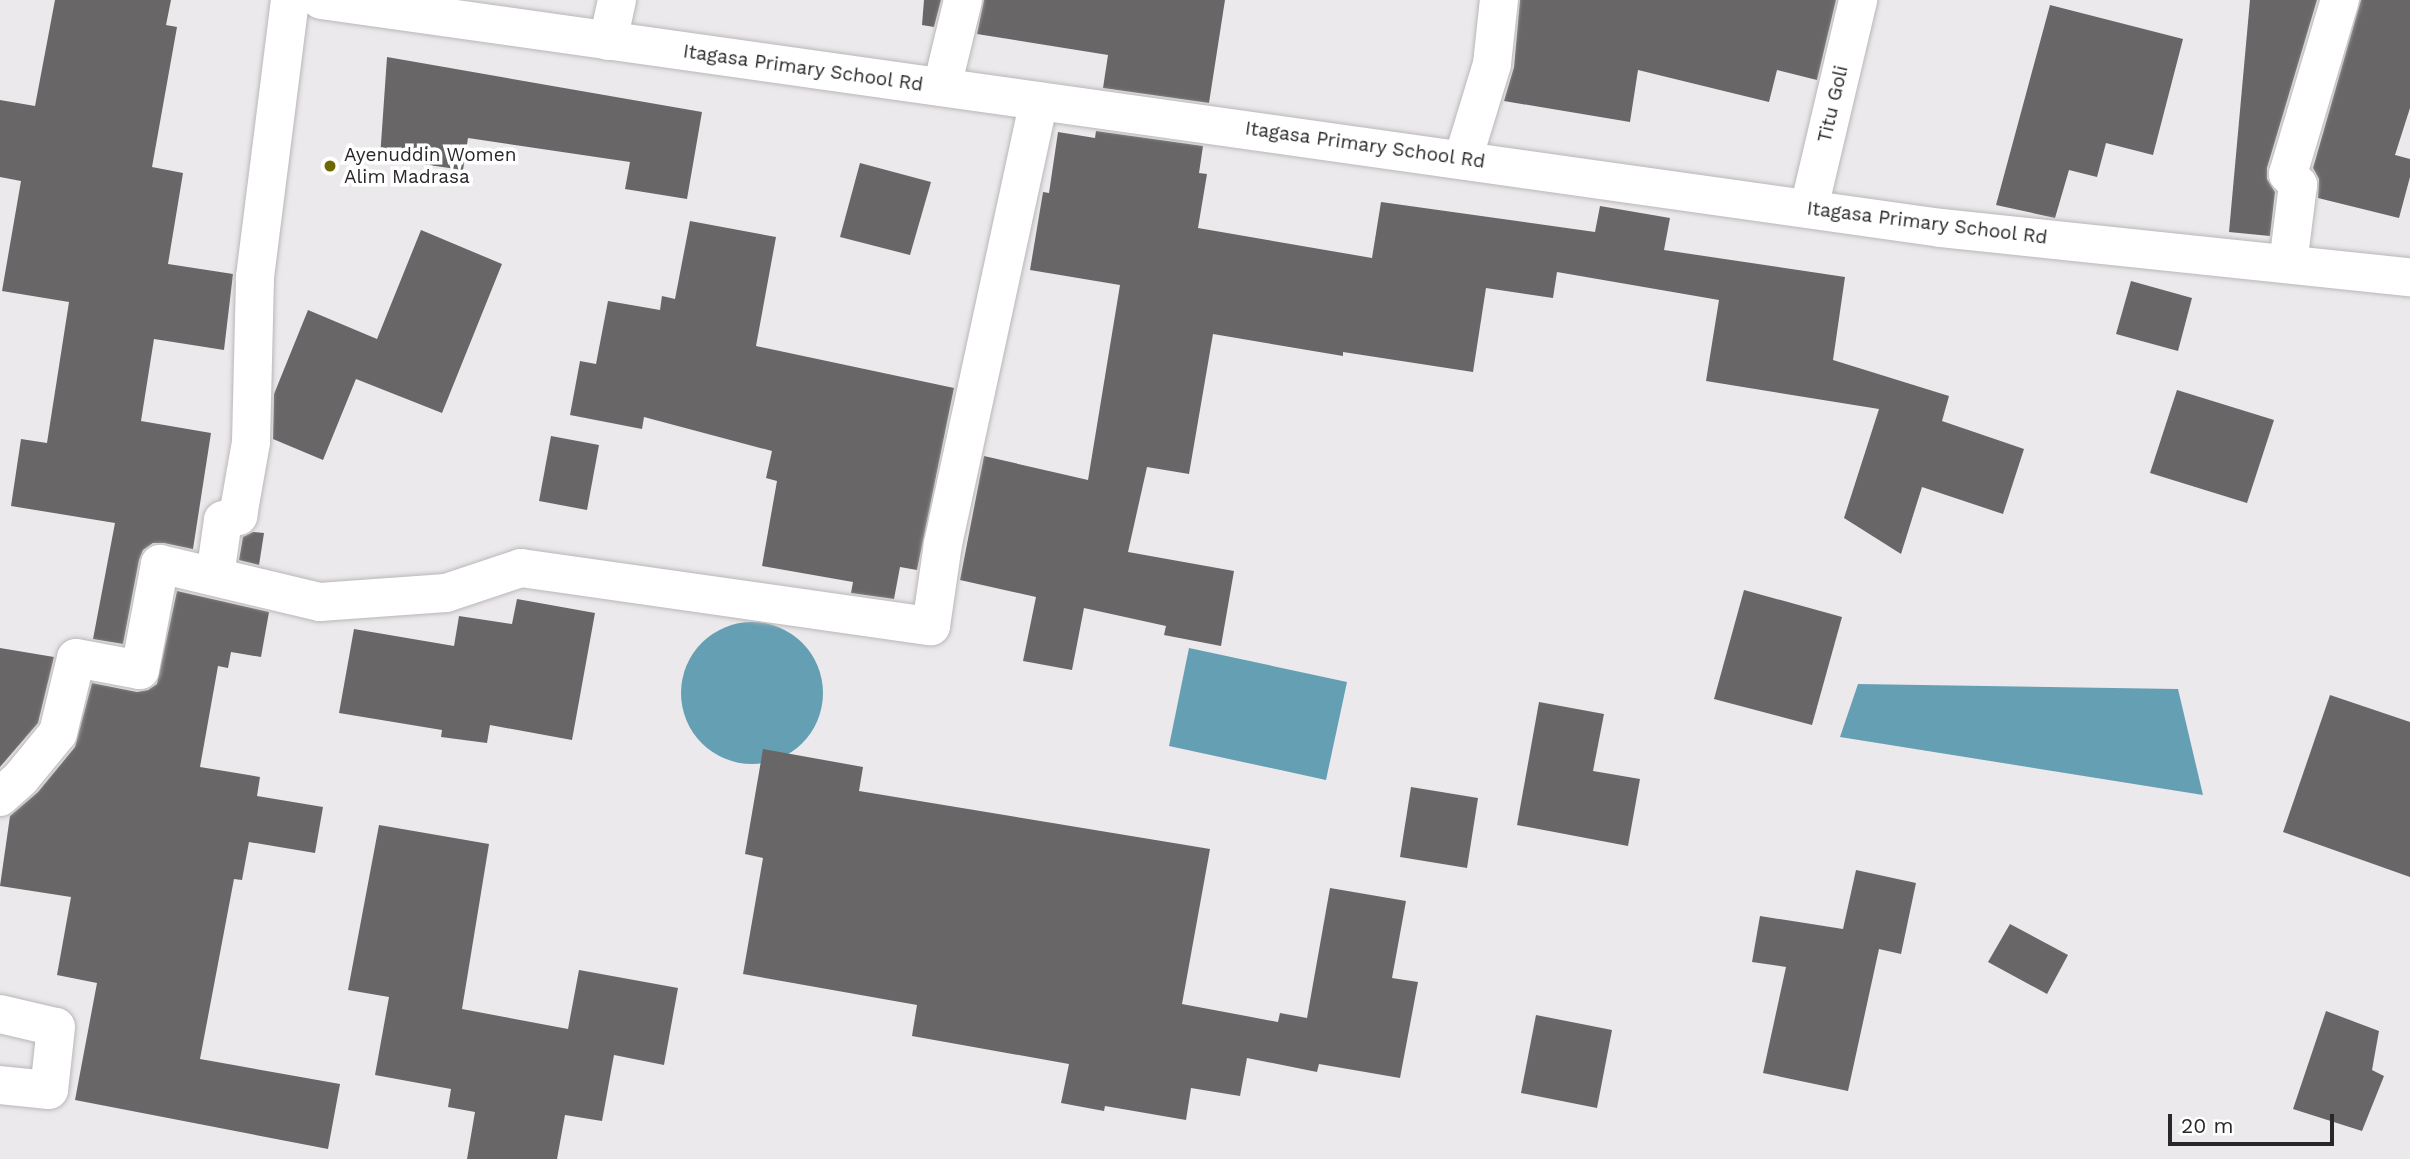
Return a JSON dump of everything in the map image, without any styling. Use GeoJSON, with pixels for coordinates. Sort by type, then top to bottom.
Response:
{"type":"FeatureCollection","features":[{"type":"Feature","properties":{"kind":"street"},"geometry":{"type":"LineString","coordinates":[[211,576],[217,562],[223,520],[238,516],[251,442],[255,277],[290,0]]}},
{"type":"Feature","properties":{"kind":"street","name":"Itagasa Primary School Rd"},"geometry":{"type":"LineString","coordinates":[[321,0],[1941,228],[2410,277]]}},
{"type":"Feature","properties":{"kind":"street"},"geometry":{"type":"LineString","coordinates":[[608,41],[617,0]]}},
{"type":"Feature","properties":{"kind":"street"},"geometry":{"type":"LineString","coordinates":[[942,88],[963,0]]}},
{"type":"Feature","properties":{"kind":"street"},"geometry":{"type":"LineString","coordinates":[[1462,159],[1492,64],[1499,0]]}},
{"type":"Feature","properties":{"kind":"street","name":"Titu Goli"},"geometry":{"type":"LineString","coordinates":[[1809,208],[1858,0]]}},
{"type":"Feature","properties":{"kind":"street"},"geometry":{"type":"LineString","coordinates":[[2288,264],[2298,186],[2288,174],[2340,0]]}},
{"type":"Feature","properties":{"kind":"street"},"geometry":{"type":"LineString","coordinates":[[0,797],[21,778],[58,733],[76,658],[140,670],[160,564],[320,602],[446,593],[521,568],[931,626],[943,544],[1039,101]]}},
{"type":"Feature","properties":{"kind":"street"},"geometry":{"type":"LineString","coordinates":[[0,1014],[57,1027],[49,1090],[0,1085]]}},
{"type":"Feature","properties":{"kind":"water"},"geometry":{"type":"Polygon","coordinates":[[[752,622],[779,627],[802,643],[818,666],[823,693],[818,720],[802,743],[779,759],[752,764],[725,759],[702,743],[686,720],[681,693],[686,666],[702,643],[725,627],[752,622]]]}},
{"type":"Feature","properties":{"kind":"water"},"geometry":{"type":"Polygon","coordinates":[[[1189,648],[1347,682],[1326,780],[1169,746],[1189,648]]]}},
{"type":"Feature","properties":{"kind":"water"},"geometry":{"type":"Polygon","coordinates":[[[1858,684],[2178,689],[2203,795],[1840,737],[1858,684]]]}},
{"type":"Feature","properties":{"kind":"building"},"geometry":{"type":"Polygon","coordinates":[[[55,0],[171,0],[166,25],[177,27],[152,167],[183,173],[168,264],[233,274],[224,350],[154,339],[141,421],[211,433],[193,549],[197,550],[153,543],[143,550],[123,644],[93,639],[115,523],[11,506],[21,439],[47,443],[69,302],[2,291],[21,181],[0,177],[0,100],[35,106],[55,0]]]}},
{"type":"Feature","properties":{"kind":"building"},"geometry":{"type":"Polygon","coordinates":[[[924,0],[941,0],[934,27],[922,25],[924,0]]]}},
{"type":"Feature","properties":{"kind":"building"},"geometry":{"type":"Polygon","coordinates":[[[984,0],[1225,0],[1209,103],[1103,88],[1108,55],[977,34],[984,0]]]}},
{"type":"Feature","properties":{"kind":"building"},"geometry":{"type":"Polygon","coordinates":[[[1520,0],[1836,0],[1817,80],[1777,70],[1769,102],[1638,70],[1630,122],[1504,101],[1514,67],[1520,0]]]}},
{"type":"Feature","properties":{"kind":"building"},"geometry":{"type":"Polygon","coordinates":[[[2250,0],[2317,0],[2267,168],[2267,179],[2275,192],[2270,236],[2229,232],[2250,0]]]}},
{"type":"Feature","properties":{"kind":"building"},"geometry":{"type":"Polygon","coordinates":[[[2361,0],[2410,0],[2410,108],[2395,155],[2410,159],[2410,177],[2399,218],[2318,198],[2319,179],[2313,168],[2361,0]]]}},
{"type":"Feature","properties":{"kind":"building"},"geometry":{"type":"Polygon","coordinates":[[[2050,5],[2183,39],[2153,155],[2106,143],[2097,177],[2069,170],[2055,218],[1996,205],[2050,5]]]}},
{"type":"Feature","properties":{"kind":"building"},"geometry":{"type":"Polygon","coordinates":[[[387,57],[702,112],[687,199],[625,189],[630,162],[468,138],[463,170],[380,158],[387,57]]]}},
{"type":"Feature","properties":{"kind":"building"},"geometry":{"type":"Polygon","coordinates":[[[1096,131],[1203,146],[1199,173],[1207,174],[1198,228],[1372,258],[1381,202],[1595,232],[1600,206],[1670,218],[1664,250],[1845,277],[1833,360],[1949,396],[1942,421],[2024,449],[2003,514],[1922,487],[1901,554],[1844,518],[1879,409],[1706,381],[1719,300],[1557,272],[1553,298],[1486,288],[1473,372],[1343,352],[1343,356],[1213,334],[1189,474],[1147,467],[1128,552],[1234,571],[1221,646],[1164,635],[1166,626],[1084,608],[1072,670],[1023,661],[1036,597],[960,580],[984,456],[1088,480],[1120,285],[1030,270],[1043,192],[1049,193],[1058,132],[1095,138],[1096,131]]]}},
{"type":"Feature","properties":{"kind":"building"},"geometry":{"type":"Polygon","coordinates":[[[860,163],[931,182],[910,255],[840,237],[860,163]]]}},
{"type":"Feature","properties":{"kind":"building"},"geometry":{"type":"Polygon","coordinates":[[[690,221],[776,237],[756,346],[954,388],[917,570],[900,567],[894,599],[851,593],[853,582],[762,566],[777,481],[766,478],[772,451],[644,417],[642,429],[570,415],[580,361],[596,364],[608,301],[660,310],[662,296],[675,299],[690,221]]]}},
{"type":"Feature","properties":{"kind":"building"},"geometry":{"type":"Polygon","coordinates":[[[421,230],[502,264],[442,413],[356,379],[323,460],[273,439],[274,394],[308,310],[377,339],[421,230]]]}},
{"type":"Feature","properties":{"kind":"building"},"geometry":{"type":"Polygon","coordinates":[[[2131,281],[2192,298],[2178,351],[2116,334],[2131,281]]]}},
{"type":"Feature","properties":{"kind":"building"},"geometry":{"type":"Polygon","coordinates":[[[2177,390],[2274,420],[2247,503],[2150,473],[2177,390]]]}},
{"type":"Feature","properties":{"kind":"building"},"geometry":{"type":"Polygon","coordinates":[[[551,436],[599,445],[587,510],[539,501],[551,436]]]}},
{"type":"Feature","properties":{"kind":"building"},"geometry":{"type":"Polygon","coordinates":[[[253,532],[264,533],[259,565],[239,560],[243,537],[253,532]]]}},
{"type":"Feature","properties":{"kind":"building"},"geometry":{"type":"Polygon","coordinates":[[[1744,590],[1842,617],[1812,725],[1714,699],[1744,590]]]}},
{"type":"Feature","properties":{"kind":"building"},"geometry":{"type":"Polygon","coordinates":[[[177,591],[269,612],[261,657],[231,652],[228,668],[218,666],[200,767],[260,777],[257,796],[323,807],[315,853],[249,842],[242,880],[234,879],[200,1059],[340,1084],[328,1149],[75,1100],[97,983],[57,975],[71,897],[0,886],[10,816],[38,792],[75,747],[92,683],[137,692],[148,690],[157,684],[177,591]]]}},
{"type":"Feature","properties":{"kind":"building"},"geometry":{"type":"Polygon","coordinates":[[[517,599],[595,613],[572,740],[490,725],[487,743],[441,737],[442,730],[339,713],[354,629],[454,646],[459,616],[512,624],[517,599]]]}},
{"type":"Feature","properties":{"kind":"building"},"geometry":{"type":"Polygon","coordinates":[[[0,648],[54,657],[38,723],[0,767],[0,648]]]}},
{"type":"Feature","properties":{"kind":"building"},"geometry":{"type":"Polygon","coordinates":[[[2330,695],[2410,722],[2410,877],[2283,832],[2330,695]]]}},
{"type":"Feature","properties":{"kind":"building"},"geometry":{"type":"Polygon","coordinates":[[[1539,702],[1604,714],[1593,771],[1640,779],[1628,846],[1517,825],[1539,702]]]}},
{"type":"Feature","properties":{"kind":"building"},"geometry":{"type":"Polygon","coordinates":[[[763,749],[863,767],[859,791],[1210,849],[1182,1004],[1278,1022],[1280,1013],[1307,1018],[1330,888],[1406,901],[1392,978],[1418,982],[1400,1078],[1319,1064],[1317,1072],[1247,1058],[1240,1096],[1191,1088],[1186,1120],[1105,1106],[1104,1111],[1061,1103],[1069,1064],[912,1036],[917,1005],[743,974],[763,858],[745,854],[763,749]]]}},
{"type":"Feature","properties":{"kind":"building"},"geometry":{"type":"Polygon","coordinates":[[[1411,787],[1478,798],[1467,868],[1400,857],[1411,787]]]}},
{"type":"Feature","properties":{"kind":"building"},"geometry":{"type":"Polygon","coordinates":[[[379,825],[489,844],[462,1009],[568,1029],[579,970],[678,988],[664,1065],[614,1055],[602,1121],[565,1115],[557,1159],[467,1159],[475,1112],[448,1107],[451,1089],[375,1075],[389,997],[348,990],[379,825]]]}},
{"type":"Feature","properties":{"kind":"building"},"geometry":{"type":"Polygon","coordinates":[[[1856,870],[1916,883],[1901,954],[1879,949],[1848,1091],[1763,1073],[1786,967],[1752,962],[1760,916],[1843,929],[1856,870]]]}},
{"type":"Feature","properties":{"kind":"building"},"geometry":{"type":"Polygon","coordinates":[[[2010,924],[2068,955],[2047,994],[1988,962],[2010,924]]]}},
{"type":"Feature","properties":{"kind":"building"},"geometry":{"type":"Polygon","coordinates":[[[2326,1011],[2379,1031],[2372,1070],[2384,1076],[2362,1131],[2293,1109],[2326,1011]]]}},
{"type":"Feature","properties":{"kind":"building"},"geometry":{"type":"Polygon","coordinates":[[[1536,1015],[1612,1030],[1597,1108],[1521,1093],[1536,1015]]]}},
{"type":"Feature","properties":{"kind":"place","name":"Ayenuddin Women Alim Madrasa"},"geometry":{"type":"Point","coordinates":[330,166]}}]}
